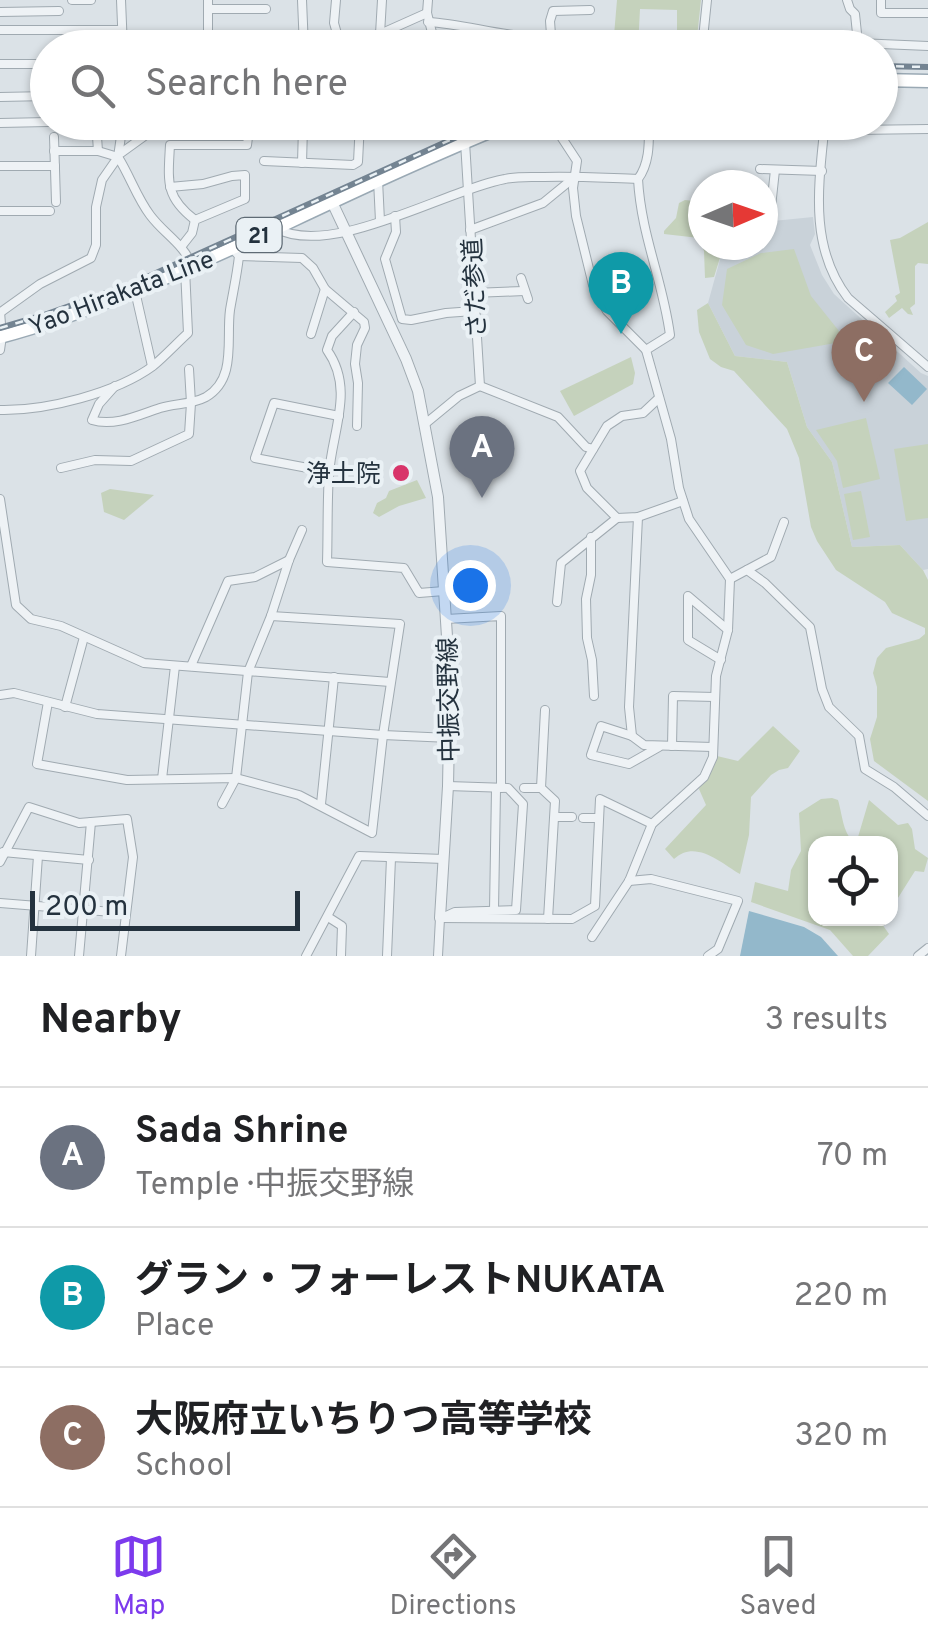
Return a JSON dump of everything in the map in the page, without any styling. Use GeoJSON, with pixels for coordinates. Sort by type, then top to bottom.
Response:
{"type":"FeatureCollection","features":[{"type":"Feature","properties":{"kind":"main road"},"geometry":{"type":"LineString","coordinates":[[898,81],[928,82]]}},
{"type":"Feature","properties":{"kind":"main road","name":"Yao Hirakata Line"},"geometry":{"type":"LineString","coordinates":[[1,341],[135,291],[186,259],[235,252],[275,228],[469,140]]}},
{"type":"Feature","properties":{"kind":"street"},"geometry":{"type":"LineString","coordinates":[[72,0],[91,0]]}},
{"type":"Feature","properties":{"kind":"street"},"geometry":{"type":"LineString","coordinates":[[0,30],[122,30],[121,0]]}},
{"type":"Feature","properties":{"kind":"street"},"geometry":{"type":"LineString","coordinates":[[302,0],[303,30]]}},
{"type":"Feature","properties":{"kind":"street"},"geometry":{"type":"LineString","coordinates":[[335,30],[336,0]]}},
{"type":"Feature","properties":{"kind":"street"},"geometry":{"type":"LineString","coordinates":[[381,30],[382,0]]}},
{"type":"Feature","properties":{"kind":"street"},"geometry":{"type":"LineString","coordinates":[[428,0],[431,30]]}},
{"type":"Feature","properties":{"kind":"street"},"geometry":{"type":"LineString","coordinates":[[704,30],[707,0]]}},
{"type":"Feature","properties":{"kind":"street"},"geometry":{"type":"LineString","coordinates":[[846,0],[855,14],[856,30]]}},
{"type":"Feature","properties":{"kind":"street"},"geometry":{"type":"LineString","coordinates":[[881,0],[881,13],[928,13]]}},
{"type":"Feature","properties":{"kind":"street"},"geometry":{"type":"LineString","coordinates":[[208,30],[208,4],[266,8]]}},
{"type":"Feature","properties":{"kind":"street"},"geometry":{"type":"LineString","coordinates":[[551,30],[554,10],[590,10]]}},
{"type":"Feature","properties":{"kind":"street"},"geometry":{"type":"LineString","coordinates":[[0,12],[59,12]]}},
{"type":"Feature","properties":{"kind":"street"},"geometry":{"type":"LineString","coordinates":[[390,30],[428,18],[481,30]]}},
{"type":"Feature","properties":{"kind":"street"},"geometry":{"type":"LineString","coordinates":[[898,46],[928,46]]}},
{"type":"Feature","properties":{"kind":"street"},"geometry":{"type":"LineString","coordinates":[[0,64],[30,64]]}},
{"type":"Feature","properties":{"kind":"street"},"geometry":{"type":"LineString","coordinates":[[0,97],[30,96]]}},
{"type":"Feature","properties":{"kind":"street"},"geometry":{"type":"LineString","coordinates":[[0,123],[30,122]]}},
{"type":"Feature","properties":{"kind":"street"},"geometry":{"type":"LineString","coordinates":[[898,129],[928,130]]}},
{"type":"Feature","properties":{"kind":"street"},"geometry":{"type":"LineString","coordinates":[[54,140],[56,202]]}},
{"type":"Feature","properties":{"kind":"street"},"geometry":{"type":"LineString","coordinates":[[97,140],[98,152]]}},
{"type":"Feature","properties":{"kind":"street"},"geometry":{"type":"LineString","coordinates":[[120,140],[118,157],[140,201],[186,259]]}},
{"type":"Feature","properties":{"kind":"street"},"geometry":{"type":"LineString","coordinates":[[1,341],[0,312],[40,284],[92,258],[102,180],[125,148],[137,140]]}},
{"type":"Feature","properties":{"kind":"street"},"geometry":{"type":"LineString","coordinates":[[195,220],[174,201],[170,188],[170,145],[247,144],[248,140]]}},
{"type":"Feature","properties":{"kind":"street"},"geometry":{"type":"LineString","coordinates":[[302,162],[303,140]]}},
{"type":"Feature","properties":{"kind":"street"},"geometry":{"type":"LineString","coordinates":[[264,161],[352,165],[358,162],[359,140]]}},
{"type":"Feature","properties":{"kind":"street"},"geometry":{"type":"LineString","coordinates":[[563,140],[576,160],[576,216],[592,285],[607,311],[646,350],[671,438],[678,488],[689,519],[730,579],[728,630],[716,676],[713,757],[704,778],[652,824],[628,881],[592,936]]}},
{"type":"Feature","properties":{"kind":"street"},"geometry":{"type":"LineString","coordinates":[[646,350],[670,335],[639,209],[638,179],[644,171],[648,140]]}},
{"type":"Feature","properties":{"kind":"street"},"geometry":{"type":"LineString","coordinates":[[824,140],[818,214],[838,286],[928,367]]}},
{"type":"Feature","properties":{"kind":"street","name":"さだ参道"},"geometry":{"type":"LineString","coordinates":[[464,142],[464,190],[470,218],[480,386]]}},
{"type":"Feature","properties":{"kind":"street"},"geometry":{"type":"LineString","coordinates":[[54,151],[98,152],[118,157]]}},
{"type":"Feature","properties":{"kind":"street"},"geometry":{"type":"LineString","coordinates":[[0,166],[55,166]]}},
{"type":"Feature","properties":{"kind":"street"},"geometry":{"type":"LineString","coordinates":[[760,169],[775,170]]}},
{"type":"Feature","properties":{"kind":"street"},"geometry":{"type":"LineString","coordinates":[[778,170],[822,170]]}},
{"type":"Feature","properties":{"kind":"street"},"geometry":{"type":"LineString","coordinates":[[170,188],[244,176],[245,200],[195,220]]}},
{"type":"Feature","properties":{"kind":"street"},"geometry":{"type":"LineString","coordinates":[[470,230],[543,202],[576,176]]}},
{"type":"Feature","properties":{"kind":"street"},"geometry":{"type":"LineString","coordinates":[[275,228],[284,233],[332,236],[510,178],[638,179]]}},
{"type":"Feature","properties":{"kind":"street"},"geometry":{"type":"LineString","coordinates":[[378,180],[380,221]]}},
{"type":"Feature","properties":{"kind":"street","name":"中振交野線"},"geometry":{"type":"LineString","coordinates":[[332,202],[418,392],[438,497],[450,738],[440,918]]}},
{"type":"Feature","properties":{"kind":"street"},"geometry":{"type":"LineString","coordinates":[[0,211],[50,211]]}},
{"type":"Feature","properties":{"kind":"street"},"geometry":{"type":"LineString","coordinates":[[395,216],[396,232],[385,259],[402,319]]}},
{"type":"Feature","properties":{"kind":"street"},"geometry":{"type":"LineString","coordinates":[[0,410],[72,401],[115,386],[152,366],[188,332],[186,259],[195,220]]}},
{"type":"Feature","properties":{"kind":"street"},"geometry":{"type":"LineString","coordinates":[[115,386],[93,413],[92,420],[108,422],[210,395],[230,356],[235,252],[302,258],[326,289],[364,322],[357,345],[357,426]]}},
{"type":"Feature","properties":{"kind":"street"},"geometry":{"type":"LineString","coordinates":[[474,292],[526,295],[521,278]]}},
{"type":"Feature","properties":{"kind":"street"},"geometry":{"type":"LineString","coordinates":[[311,334],[326,289]]}},
{"type":"Feature","properties":{"kind":"street"},"geometry":{"type":"LineString","coordinates":[[135,291],[152,366]]}},
{"type":"Feature","properties":{"kind":"street"},"geometry":{"type":"LineString","coordinates":[[389,323],[474,311]]}},
{"type":"Feature","properties":{"kind":"street"},"geometry":{"type":"LineString","coordinates":[[354,312],[332,336],[328,350],[336,363],[343,398],[329,472],[327,562],[404,568],[419,592],[444,590]]}},
{"type":"Feature","properties":{"kind":"street"},"geometry":{"type":"LineString","coordinates":[[61,468],[94,460],[131,462],[189,434],[190,370]]}},
{"type":"Feature","properties":{"kind":"street"},"geometry":{"type":"LineString","coordinates":[[425,424],[458,396],[480,386],[558,417],[586,447],[593,449]]}},
{"type":"Feature","properties":{"kind":"street"},"geometry":{"type":"LineString","coordinates":[[618,518],[587,488],[580,471],[607,426],[622,416],[643,413],[659,398]]}},
{"type":"Feature","properties":{"kind":"street"},"geometry":{"type":"LineString","coordinates":[[329,472],[255,458],[274,403],[339,416]]}},
{"type":"Feature","properties":{"kind":"street"},"geometry":{"type":"LineString","coordinates":[[0,499],[16,605],[31,619],[61,626],[144,663],[390,682]]}},
{"type":"Feature","properties":{"kind":"street"},"geometry":{"type":"LineString","coordinates":[[557,602],[561,563],[591,537],[618,518],[638,517],[683,501]]}},
{"type":"Feature","properties":{"kind":"street"},"geometry":{"type":"LineString","coordinates":[[632,736],[629,708],[638,517]]}},
{"type":"Feature","properties":{"kind":"street"},"geometry":{"type":"LineString","coordinates":[[730,579],[771,557],[784,522]]}},
{"type":"Feature","properties":{"kind":"street"},"geometry":{"type":"LineString","coordinates":[[222,804],[236,778],[248,672],[302,530]]}},
{"type":"Feature","properties":{"kind":"street"},"geometry":{"type":"LineString","coordinates":[[591,537],[592,574],[586,599],[594,696]]}},
{"type":"Feature","properties":{"kind":"street"},"geometry":{"type":"LineString","coordinates":[[191,666],[228,582],[255,576],[289,560]]}},
{"type":"Feature","properties":{"kind":"street"},"geometry":{"type":"LineString","coordinates":[[746,570],[810,627],[822,689],[829,707],[860,736],[865,769],[928,816]]}},
{"type":"Feature","properties":{"kind":"street"},"geometry":{"type":"LineString","coordinates":[[720,660],[688,640],[688,596],[728,630]]}},
{"type":"Feature","properties":{"kind":"street"},"geometry":{"type":"LineString","coordinates":[[48,702],[37,764],[127,780],[236,778],[299,795],[372,833],[400,624],[271,616]]}},
{"type":"Feature","properties":{"kind":"street"},"geometry":{"type":"LineString","coordinates":[[446,618],[501,616],[494,910]]}},
{"type":"Feature","properties":{"kind":"street"},"geometry":{"type":"LineString","coordinates":[[65,707],[84,637]]}},
{"type":"Feature","properties":{"kind":"street"},"geometry":{"type":"LineString","coordinates":[[162,780],[176,666]]}},
{"type":"Feature","properties":{"kind":"street"},"geometry":{"type":"LineString","coordinates":[[321,804],[334,677]]}},
{"type":"Feature","properties":{"kind":"street"},"geometry":{"type":"LineString","coordinates":[[0,695],[14,693],[98,714],[450,738]]}},
{"type":"Feature","properties":{"kind":"street"},"geometry":{"type":"LineString","coordinates":[[668,746],[672,696],[714,697]]}},
{"type":"Feature","properties":{"kind":"street"},"geometry":{"type":"LineString","coordinates":[[541,788],[546,710]]}},
{"type":"Feature","properties":{"kind":"street"},"geometry":{"type":"LineString","coordinates":[[668,746],[629,764],[591,754],[602,726],[632,736],[644,745],[713,747]]}},
{"type":"Feature","properties":{"kind":"street"},"geometry":{"type":"LineString","coordinates":[[440,918],[455,912],[516,910],[522,804],[508,788],[448,786]]}},
{"type":"Feature","properties":{"kind":"street"},"geometry":{"type":"LineString","coordinates":[[524,788],[541,788],[556,801],[548,919]]}},
{"type":"Feature","properties":{"kind":"street"},"geometry":{"type":"LineString","coordinates":[[440,918],[572,920],[595,906],[600,799],[652,824]]}},
{"type":"Feature","properties":{"kind":"street"},"geometry":{"type":"LineString","coordinates":[[0,862],[29,806],[79,823],[127,820],[133,856],[121,956]]}},
{"type":"Feature","properties":{"kind":"street"},"geometry":{"type":"LineString","coordinates":[[555,817],[572,817]]}},
{"type":"Feature","properties":{"kind":"street"},"geometry":{"type":"LineString","coordinates":[[583,818],[599,818]]}},
{"type":"Feature","properties":{"kind":"street"},"geometry":{"type":"LineString","coordinates":[[79,956],[91,822]]}},
{"type":"Feature","properties":{"kind":"street"},"geometry":{"type":"LineString","coordinates":[[2,852],[88,860]]}},
{"type":"Feature","properties":{"kind":"street"},"geometry":{"type":"LineString","coordinates":[[31,956],[38,856]]}},
{"type":"Feature","properties":{"kind":"street"},"geometry":{"type":"LineString","coordinates":[[306,956],[359,856],[444,859]]}},
{"type":"Feature","properties":{"kind":"street"},"geometry":{"type":"LineString","coordinates":[[387,956],[391,858]]}},
{"type":"Feature","properties":{"kind":"street"},"geometry":{"type":"LineString","coordinates":[[628,881],[651,879],[738,901],[718,949],[708,956]]}},
{"type":"Feature","properties":{"kind":"street"},"geometry":{"type":"LineString","coordinates":[[0,904],[125,913]]}},
{"type":"Feature","properties":{"kind":"street"},"geometry":{"type":"LineString","coordinates":[[328,917],[342,926],[341,956]]}},
{"type":"Feature","properties":{"kind":"street"},"geometry":{"type":"LineString","coordinates":[[438,956],[440,918]]}},
{"type":"Feature","properties":{"kind":"street"},"geometry":{"type":"LineString","coordinates":[[918,956],[928,948]]}},
{"type":"Feature","properties":{"kind":"shaded area"},"geometry":{"type":"Polygon","coordinates":[[[813,217],[815,234],[810,245],[834,294],[928,376],[928,569],[923,570],[900,545],[852,547],[832,462],[807,427],[787,362],[735,356],[708,303],[720,260],[778,260],[778,220],[813,217]]]}},
{"type":"Feature","properties":{"kind":"green space"},"geometry":{"type":"Polygon","coordinates":[[[617,0],[701,0],[698,30],[677,30],[677,10],[640,9],[639,30],[614,30],[617,0]]]}},
{"type":"Feature","properties":{"kind":"green space"},"geometry":{"type":"Polygon","coordinates":[[[688,200],[688,237],[664,234],[676,218],[679,203],[688,200]]]}},
{"type":"Feature","properties":{"kind":"green space"},"geometry":{"type":"Polygon","coordinates":[[[928,222],[928,264],[915,266],[915,304],[910,308],[913,315],[902,308],[889,318],[885,312],[900,293],[890,240],[928,222]]]}},
{"type":"Feature","properties":{"kind":"green space"},"geometry":{"type":"Polygon","coordinates":[[[794,249],[811,296],[847,341],[773,354],[746,345],[722,305],[727,269],[746,260],[778,260],[778,251],[794,249]]]}},
{"type":"Feature","properties":{"kind":"green space"},"geometry":{"type":"Polygon","coordinates":[[[704,260],[719,260],[714,277],[705,278],[704,260]]]}},
{"type":"Feature","properties":{"kind":"green space"},"geometry":{"type":"Polygon","coordinates":[[[708,303],[735,356],[787,362],[807,427],[832,462],[852,547],[900,545],[928,580],[928,801],[874,761],[870,739],[877,717],[873,673],[877,658],[886,648],[919,639],[925,628],[892,613],[885,602],[836,570],[811,527],[799,458],[787,429],[734,371],[710,359],[699,332],[697,310],[708,303]]]}},
{"type":"Feature","properties":{"kind":"green space"},"geometry":{"type":"Polygon","coordinates":[[[631,357],[633,384],[574,416],[560,391],[631,357]]]}},
{"type":"Feature","properties":{"kind":"green space"},"geometry":{"type":"Polygon","coordinates":[[[866,418],[880,479],[843,488],[837,461],[816,430],[866,418]]]}},
{"type":"Feature","properties":{"kind":"green space"},"geometry":{"type":"Polygon","coordinates":[[[928,444],[928,518],[906,521],[894,449],[928,444]]]}},
{"type":"Feature","properties":{"kind":"green space"},"geometry":{"type":"Polygon","coordinates":[[[417,480],[426,498],[379,517],[373,513],[389,491],[417,480]]]}},
{"type":"Feature","properties":{"kind":"green space"},"geometry":{"type":"Polygon","coordinates":[[[110,489],[154,495],[124,520],[104,512],[101,493],[110,489]]]}},
{"type":"Feature","properties":{"kind":"green space"},"geometry":{"type":"Polygon","coordinates":[[[861,491],[870,537],[853,540],[844,494],[861,491]]]}},
{"type":"Feature","properties":{"kind":"green space"},"geometry":{"type":"Polygon","coordinates":[[[773,726],[800,751],[788,768],[771,775],[751,797],[749,835],[740,874],[699,852],[682,853],[674,859],[665,849],[706,805],[699,789],[717,756],[738,761],[773,726]]]}},
{"type":"Feature","properties":{"kind":"green space"},"geometry":{"type":"Polygon","coordinates":[[[821,799],[838,800],[849,836],[808,836],[808,922],[751,902],[755,882],[788,891],[791,870],[801,851],[799,813],[821,799]]]}},
{"type":"Feature","properties":{"kind":"green space"},"geometry":{"type":"Polygon","coordinates":[[[869,800],[898,825],[908,823],[912,829],[915,849],[928,858],[924,872],[915,871],[898,898],[898,836],[858,836],[869,800]]]}},
{"type":"Feature","properties":{"kind":"green space"},"geometry":{"type":"Polygon","coordinates":[[[819,926],[883,926],[889,934],[868,956],[853,956],[830,930],[819,926]]]}},
{"type":"Feature","properties":{"kind":"water"},"geometry":{"type":"Polygon","coordinates":[[[904,367],[927,389],[912,405],[888,383],[904,367]]]}},
{"type":"Feature","properties":{"kind":"water"},"geometry":{"type":"Polygon","coordinates":[[[749,911],[804,927],[821,937],[838,956],[740,956],[749,911]]]}},
{"type":"Feature","properties":{"kind":"railway"},"geometry":{"type":"LineString","coordinates":[[898,66],[928,67]]}},
{"type":"Feature","properties":{"kind":"railway"},"geometry":{"type":"LineString","coordinates":[[0,328],[134,283],[450,140]]}},
{"type":"Feature","properties":{"kind":"place","name":"グラン・フォーレストNUKATA"},"geometry":{"type":"Point","coordinates":[621,334]}},
{"type":"Feature","properties":{"kind":"place","name":"大阪府立いちりつ高等学校"},"geometry":{"type":"Point","coordinates":[864,402]}},
{"type":"Feature","properties":{"kind":"place","name":"浄土院"},"geometry":{"type":"Point","coordinates":[401,473]}},
{"type":"Feature","properties":{"kind":"place","name":"Sada Shrine"},"geometry":{"type":"Point","coordinates":[482,498]}}]}
